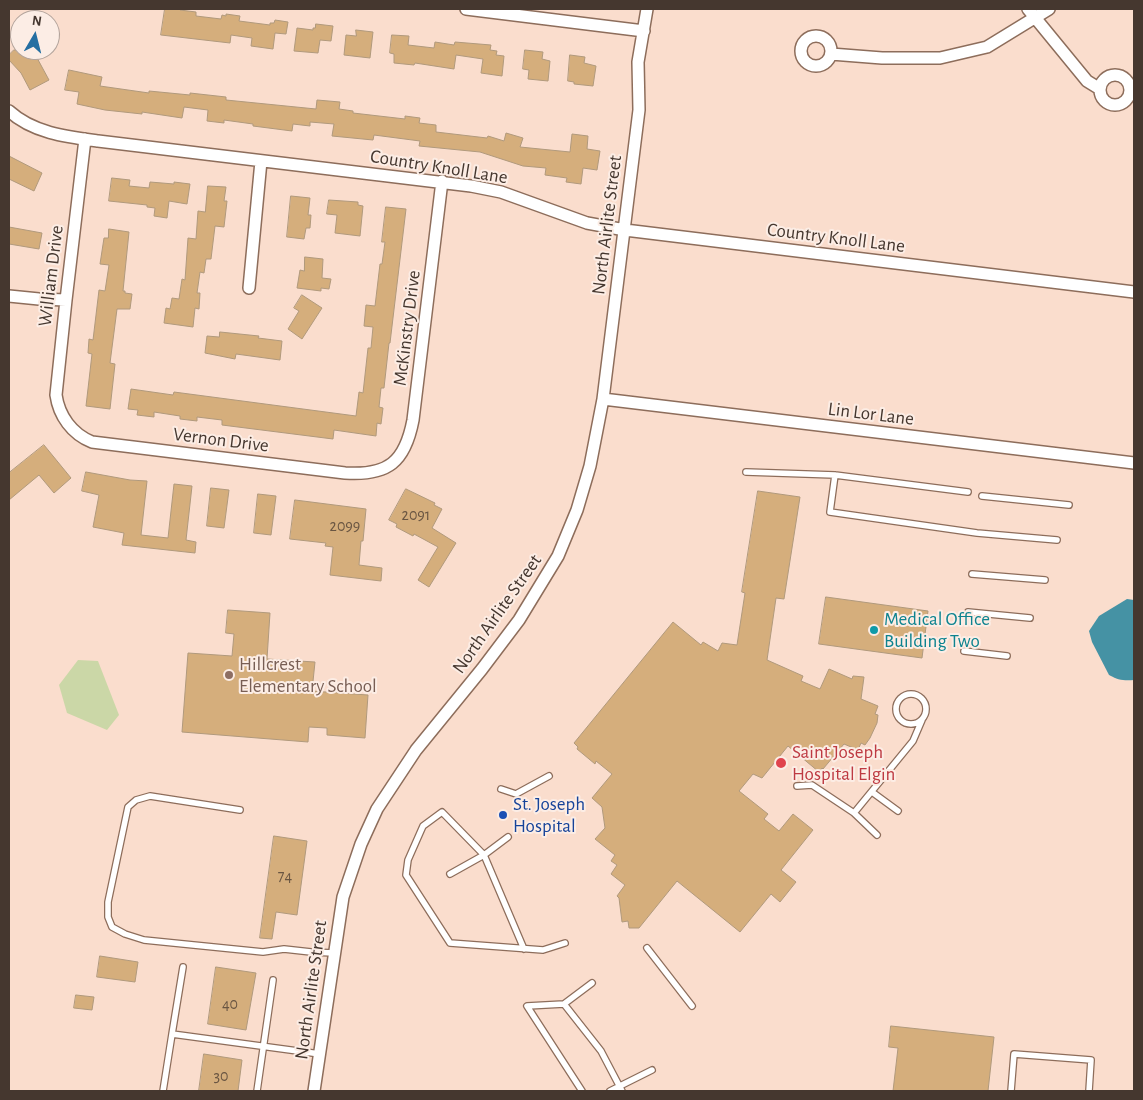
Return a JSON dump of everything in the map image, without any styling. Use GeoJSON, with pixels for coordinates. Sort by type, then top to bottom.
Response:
{"type":"FeatureCollection","features":[{"type":"Feature","properties":{"kind":"street"},"geometry":{"type":"LineString","coordinates":[[466,9],[644,31]]}},
{"type":"Feature","properties":{"kind":"street","name":"North Airlite Street"},"geometry":{"type":"LineString","coordinates":[[314,1091],[343,897],[361,844],[377,809],[416,750],[519,620],[558,556],[577,510],[590,466],[603,400],[639,110],[638,62],[647,9]]}},
{"type":"Feature","properties":{"kind":"street"},"geometry":{"type":"LineString","coordinates":[[1028,9],[1087,81],[1100,89]]}},
{"type":"Feature","properties":{"kind":"street"},"geometry":{"type":"LineString","coordinates":[[831,54],[882,58],[940,58],[986,47],[1049,9]]}},
{"type":"Feature","properties":{"kind":"street","name":"Country Knoll Lane"},"geometry":{"type":"LineString","coordinates":[[9,110],[26,124],[57,134],[261,161],[442,181],[501,192],[587,223],[625,230],[1134,292]]}},
{"type":"Feature","properties":{"kind":"street","name":"William Drive"},"geometry":{"type":"LineString","coordinates":[[64,416],[58,404],[56,394],[85,139]]}},
{"type":"Feature","properties":{"kind":"street"},"geometry":{"type":"LineString","coordinates":[[249,288],[261,161]]}},
{"type":"Feature","properties":{"kind":"street","name":"McKinstry Drive"},"geometry":{"type":"LineString","coordinates":[[384,468],[400,457],[410,436],[414,420],[442,181]]}},
{"type":"Feature","properties":{"kind":"street"},"geometry":{"type":"LineString","coordinates":[[9,296],[39,300],[66,300]]}},
{"type":"Feature","properties":{"kind":"street","name":"Lin Lor Lane"},"geometry":{"type":"LineString","coordinates":[[603,400],[1134,463]]}},
{"type":"Feature","properties":{"kind":"street","name":"Vernon Drive"},"geometry":{"type":"LineString","coordinates":[[64,416],[78,435],[92,442],[345,473],[366,473],[384,468]]}},
{"type":"Feature","properties":{"kind":"lane"},"geometry":{"type":"LineString","coordinates":[[746,472],[835,475],[968,492]]}},
{"type":"Feature","properties":{"kind":"lane"},"geometry":{"type":"LineString","coordinates":[[835,475],[830,512],[976,532],[1057,540]]}},
{"type":"Feature","properties":{"kind":"lane"},"geometry":{"type":"LineString","coordinates":[[982,496],[1069,505]]}},
{"type":"Feature","properties":{"kind":"lane"},"geometry":{"type":"LineString","coordinates":[[972,574],[1045,580]]}},
{"type":"Feature","properties":{"kind":"lane"},"geometry":{"type":"LineString","coordinates":[[968,612],[1030,618]]}},
{"type":"Feature","properties":{"kind":"lane"},"geometry":{"type":"LineString","coordinates":[[964,650],[1007,656]]}},
{"type":"Feature","properties":{"kind":"lane"},"geometry":{"type":"LineString","coordinates":[[854,813],[912,741],[922,720],[926,710],[924,700],[920,696],[910,693],[901,697],[896,707],[896,712],[902,721],[912,724],[922,720]]}},
{"type":"Feature","properties":{"kind":"lane"},"geometry":{"type":"LineString","coordinates":[[501,790],[516,794],[549,776]]}},
{"type":"Feature","properties":{"kind":"lane"},"geometry":{"type":"LineString","coordinates":[[797,786],[812,784],[854,813],[877,835]]}},
{"type":"Feature","properties":{"kind":"lane"},"geometry":{"type":"LineString","coordinates":[[872,792],[898,811]]}},
{"type":"Feature","properties":{"kind":"lane"},"geometry":{"type":"LineString","coordinates":[[240,810],[150,796],[136,800],[128,807],[108,902],[108,918],[112,927],[125,934],[144,940],[264,952],[284,949],[334,953]]}},
{"type":"Feature","properties":{"kind":"lane"},"geometry":{"type":"LineString","coordinates":[[524,949],[484,855],[442,812],[424,826],[408,860],[406,875],[450,943],[524,949],[543,950],[565,943]]}},
{"type":"Feature","properties":{"kind":"lane"},"geometry":{"type":"LineString","coordinates":[[450,874],[484,855],[508,837]]}},
{"type":"Feature","properties":{"kind":"lane"},"geometry":{"type":"LineString","coordinates":[[648,948],[692,1006]]}},
{"type":"Feature","properties":{"kind":"lane"},"geometry":{"type":"LineString","coordinates":[[163,1091],[183,967]]}},
{"type":"Feature","properties":{"kind":"lane"},"geometry":{"type":"LineString","coordinates":[[257,1091],[273,980]]}},
{"type":"Feature","properties":{"kind":"lane"},"geometry":{"type":"LineString","coordinates":[[582,1091],[528,1006],[564,1004],[592,983]]}},
{"type":"Feature","properties":{"kind":"lane"},"geometry":{"type":"LineString","coordinates":[[564,1004],[601,1051],[621,1089]]}},
{"type":"Feature","properties":{"kind":"lane"},"geometry":{"type":"LineString","coordinates":[[172,1034],[320,1054]]}},
{"type":"Feature","properties":{"kind":"lane"},"geometry":{"type":"LineString","coordinates":[[1011,1091],[1014,1054],[1091,1060],[1089,1091]]}},
{"type":"Feature","properties":{"kind":"lane"},"geometry":{"type":"LineString","coordinates":[[610,1091],[621,1089],[652,1070]]}},
{"type":"Feature","properties":{"kind":"green space"},"geometry":{"type":"Polygon","coordinates":[[[78,660],[98,661],[119,715],[107,730],[67,713],[59,685],[78,660]]]}},
{"type":"Feature","properties":{"kind":"water"},"geometry":{"type":"Polygon","coordinates":[[[1127,599],[1134,600],[1134,680],[1118,679],[1109,675],[1092,642],[1089,631],[1099,616],[1127,599]]]}},
{"type":"Feature","properties":{"kind":"building"},"geometry":{"type":"Polygon","coordinates":[[[165,9],[180,9],[196,12],[196,16],[221,19],[222,15],[226,16],[226,14],[240,16],[239,21],[270,25],[275,20],[288,22],[286,34],[275,33],[273,49],[251,46],[252,38],[231,35],[230,43],[161,35],[165,9]]]}},
{"type":"Feature","properties":{"kind":"building"},"geometry":{"type":"Polygon","coordinates":[[[316,24],[333,26],[331,41],[320,40],[318,53],[294,51],[297,28],[313,30],[316,24]]]}},
{"type":"Feature","properties":{"kind":"building"},"geometry":{"type":"Polygon","coordinates":[[[356,30],[373,32],[370,58],[344,55],[346,35],[356,36],[356,30]]]}},
{"type":"Feature","properties":{"kind":"building"},"geometry":{"type":"Polygon","coordinates":[[[392,35],[409,36],[408,45],[434,48],[435,42],[454,45],[455,42],[491,45],[490,50],[497,51],[496,55],[504,56],[502,76],[481,73],[483,59],[456,55],[454,69],[415,63],[414,65],[394,63],[394,54],[390,53],[392,35]]]}},
{"type":"Feature","properties":{"kind":"building"},"geometry":{"type":"Polygon","coordinates":[[[525,50],[543,52],[542,59],[550,61],[548,81],[528,79],[529,70],[523,69],[525,50]]]}},
{"type":"Feature","properties":{"kind":"building"},"geometry":{"type":"Polygon","coordinates":[[[9,55],[10,60],[38,60],[49,80],[30,90],[21,73],[9,60],[9,55]]]}},
{"type":"Feature","properties":{"kind":"building"},"geometry":{"type":"Polygon","coordinates":[[[570,55],[585,57],[584,63],[596,66],[593,86],[574,84],[574,82],[568,81],[570,55]]]}},
{"type":"Feature","properties":{"kind":"building"},"geometry":{"type":"Polygon","coordinates":[[[69,70],[102,77],[100,86],[149,93],[149,91],[190,95],[190,93],[226,97],[226,100],[316,109],[317,100],[340,102],[339,109],[353,111],[353,113],[405,119],[405,116],[420,118],[419,123],[436,125],[436,132],[487,138],[488,136],[504,141],[506,133],[523,138],[520,147],[570,152],[572,134],[588,136],[587,149],[600,151],[597,170],[583,168],[581,184],[566,182],[567,178],[545,175],[546,168],[523,166],[480,152],[419,146],[420,141],[374,135],[373,140],[332,136],[334,124],[310,122],[310,126],[293,124],[292,131],[224,120],[224,123],[207,121],[208,110],[184,107],[182,118],[142,112],[142,114],[105,110],[77,104],[79,92],[65,90],[69,70]]]}},
{"type":"Feature","properties":{"kind":"building"},"geometry":{"type":"Polygon","coordinates":[[[9,156],[42,173],[34,191],[9,179],[9,156]]]}},
{"type":"Feature","properties":{"kind":"building"},"geometry":{"type":"Polygon","coordinates":[[[112,178],[130,180],[129,186],[149,188],[150,182],[190,184],[187,204],[169,201],[167,218],[154,216],[155,208],[147,207],[147,205],[109,201],[112,178]]]}},
{"type":"Feature","properties":{"kind":"building"},"geometry":{"type":"Polygon","coordinates":[[[208,186],[226,187],[224,201],[227,201],[224,227],[215,226],[211,259],[206,259],[204,273],[200,272],[197,293],[200,293],[199,309],[195,308],[193,327],[164,323],[166,308],[170,309],[172,298],[179,299],[182,279],[185,280],[188,238],[196,239],[198,211],[205,212],[208,186]]]}},
{"type":"Feature","properties":{"kind":"building"},"geometry":{"type":"Polygon","coordinates":[[[291,196],[310,198],[308,215],[311,215],[310,228],[306,228],[304,239],[287,237],[291,196]]]}},
{"type":"Feature","properties":{"kind":"building"},"geometry":{"type":"Polygon","coordinates":[[[329,200],[358,202],[358,205],[363,206],[360,236],[335,233],[337,215],[327,214],[329,200]]]}},
{"type":"Feature","properties":{"kind":"building"},"geometry":{"type":"Polygon","coordinates":[[[386,207],[406,209],[384,388],[381,388],[379,407],[383,408],[381,424],[377,423],[376,436],[334,430],[333,439],[222,425],[222,420],[197,417],[197,421],[180,419],[180,416],[154,412],[154,417],[137,415],[138,410],[128,409],[131,389],[173,395],[174,392],[356,416],[359,392],[363,393],[368,348],[371,348],[373,327],[364,326],[366,305],[375,306],[380,264],[382,264],[385,242],[382,242],[386,207]]]}},
{"type":"Feature","properties":{"kind":"building"},"geometry":{"type":"Polygon","coordinates":[[[9,227],[42,233],[39,249],[9,244],[9,227]]]}},
{"type":"Feature","properties":{"kind":"building"},"geometry":{"type":"Polygon","coordinates":[[[109,229],[129,232],[123,291],[132,294],[130,309],[117,309],[110,363],[115,364],[110,409],[86,406],[92,354],[88,353],[89,339],[93,340],[99,290],[105,291],[109,265],[100,264],[104,238],[108,238],[109,229]]]}},
{"type":"Feature","properties":{"kind":"building"},"geometry":{"type":"Polygon","coordinates":[[[305,257],[323,259],[322,278],[331,279],[329,289],[321,288],[321,291],[297,288],[300,270],[304,271],[305,257]]]}},
{"type":"Feature","properties":{"kind":"building"},"geometry":{"type":"Polygon","coordinates":[[[302,295],[322,308],[302,339],[288,329],[299,311],[294,308],[302,295]]]}},
{"type":"Feature","properties":{"kind":"building"},"geometry":{"type":"Polygon","coordinates":[[[220,332],[259,336],[258,338],[282,341],[280,360],[236,354],[235,359],[205,353],[207,336],[219,337],[220,332]]]}},
{"type":"Feature","properties":{"kind":"building"},"geometry":{"type":"Polygon","coordinates":[[[44,445],[71,478],[54,493],[39,475],[9,500],[9,473],[44,445]]]}},
{"type":"Feature","properties":{"kind":"building"},"geometry":{"type":"Polygon","coordinates":[[[86,472],[147,481],[141,535],[168,538],[174,484],[192,486],[186,540],[196,542],[195,553],[122,545],[124,533],[93,527],[99,495],[82,491],[86,472]]]}},
{"type":"Feature","properties":{"kind":"building"},"geometry":{"type":"Polygon","coordinates":[[[211,488],[229,490],[224,528],[207,526],[211,488]]]}},
{"type":"Feature","properties":{"kind":"building"},"geometry":{"type":"Polygon","coordinates":[[[406,489],[435,503],[434,505],[442,509],[432,528],[456,543],[429,587],[418,580],[438,547],[396,527],[397,524],[389,520],[406,489]]]}},
{"type":"Feature","properties":{"kind":"building"},"geometry":{"type":"Polygon","coordinates":[[[758,491],[800,497],[784,599],[776,598],[767,660],[803,676],[801,681],[820,689],[829,669],[852,679],[853,676],[864,677],[861,699],[878,706],[875,714],[878,715],[877,723],[865,745],[861,743],[858,750],[844,744],[819,772],[788,746],[762,778],[753,774],[739,791],[768,814],[764,819],[779,831],[793,814],[813,830],[781,870],[796,882],[780,902],[771,894],[740,932],[677,881],[639,928],[629,928],[628,921],[622,922],[619,898],[617,896],[625,885],[611,874],[617,865],[611,861],[615,855],[595,839],[605,828],[602,807],[592,798],[612,774],[596,761],[595,764],[577,749],[578,747],[574,743],[673,622],[701,645],[703,642],[718,651],[722,643],[737,645],[745,593],[742,592],[758,491]]]}},
{"type":"Feature","properties":{"kind":"building"},"geometry":{"type":"Polygon","coordinates":[[[258,494],[276,496],[271,535],[254,533],[258,494]]]}},
{"type":"Feature","properties":{"kind":"building"},"geometry":{"type":"Polygon","coordinates":[[[295,500],[366,509],[359,565],[382,568],[381,581],[330,575],[333,547],[325,546],[326,543],[290,539],[295,500]]]}},
{"type":"Feature","properties":{"kind":"building","name":"Medical Office Building Two"},"geometry":{"type":"Polygon","coordinates":[[[826,597],[928,611],[922,658],[819,644],[826,597]]]}},
{"type":"Feature","properties":{"kind":"building"},"geometry":{"type":"Polygon","coordinates":[[[228,610],[270,613],[267,659],[315,662],[312,691],[368,695],[365,738],[327,735],[327,728],[309,727],[308,742],[182,732],[188,653],[232,656],[234,634],[226,633],[228,610]]]}},
{"type":"Feature","properties":{"kind":"building"},"geometry":{"type":"Polygon","coordinates":[[[274,836],[307,841],[297,915],[276,912],[272,939],[260,938],[274,836]]]}},
{"type":"Feature","properties":{"kind":"building"},"geometry":{"type":"Polygon","coordinates":[[[100,956],[138,962],[135,982],[97,977],[100,956]]]}},
{"type":"Feature","properties":{"kind":"building"},"geometry":{"type":"Polygon","coordinates":[[[216,967],[256,973],[246,1030],[208,1024],[216,967]]]}},
{"type":"Feature","properties":{"kind":"building"},"geometry":{"type":"Polygon","coordinates":[[[76,995],[94,997],[92,1010],[74,1008],[76,995]]]}},
{"type":"Feature","properties":{"kind":"building"},"geometry":{"type":"Polygon","coordinates":[[[891,1026],[994,1037],[988,1091],[893,1091],[898,1048],[889,1047],[891,1026]]]}},
{"type":"Feature","properties":{"kind":"building"},"geometry":{"type":"Polygon","coordinates":[[[204,1054],[242,1060],[238,1091],[199,1091],[204,1054]]]}},
{"type":"Feature","properties":{"kind":"place","name":"Medical Office Building Two"},"geometry":{"type":"Point","coordinates":[874,630]}},
{"type":"Feature","properties":{"kind":"place","name":"Hillcrest Elementary School"},"geometry":{"type":"Point","coordinates":[229,675]}},
{"type":"Feature","properties":{"kind":"place","name":"Saint Joseph Hospital Elgin"},"geometry":{"type":"Point","coordinates":[781,763]}},
{"type":"Feature","properties":{"kind":"place","name":"St. Joseph Hospital"},"geometry":{"type":"Point","coordinates":[503,815]}}]}
